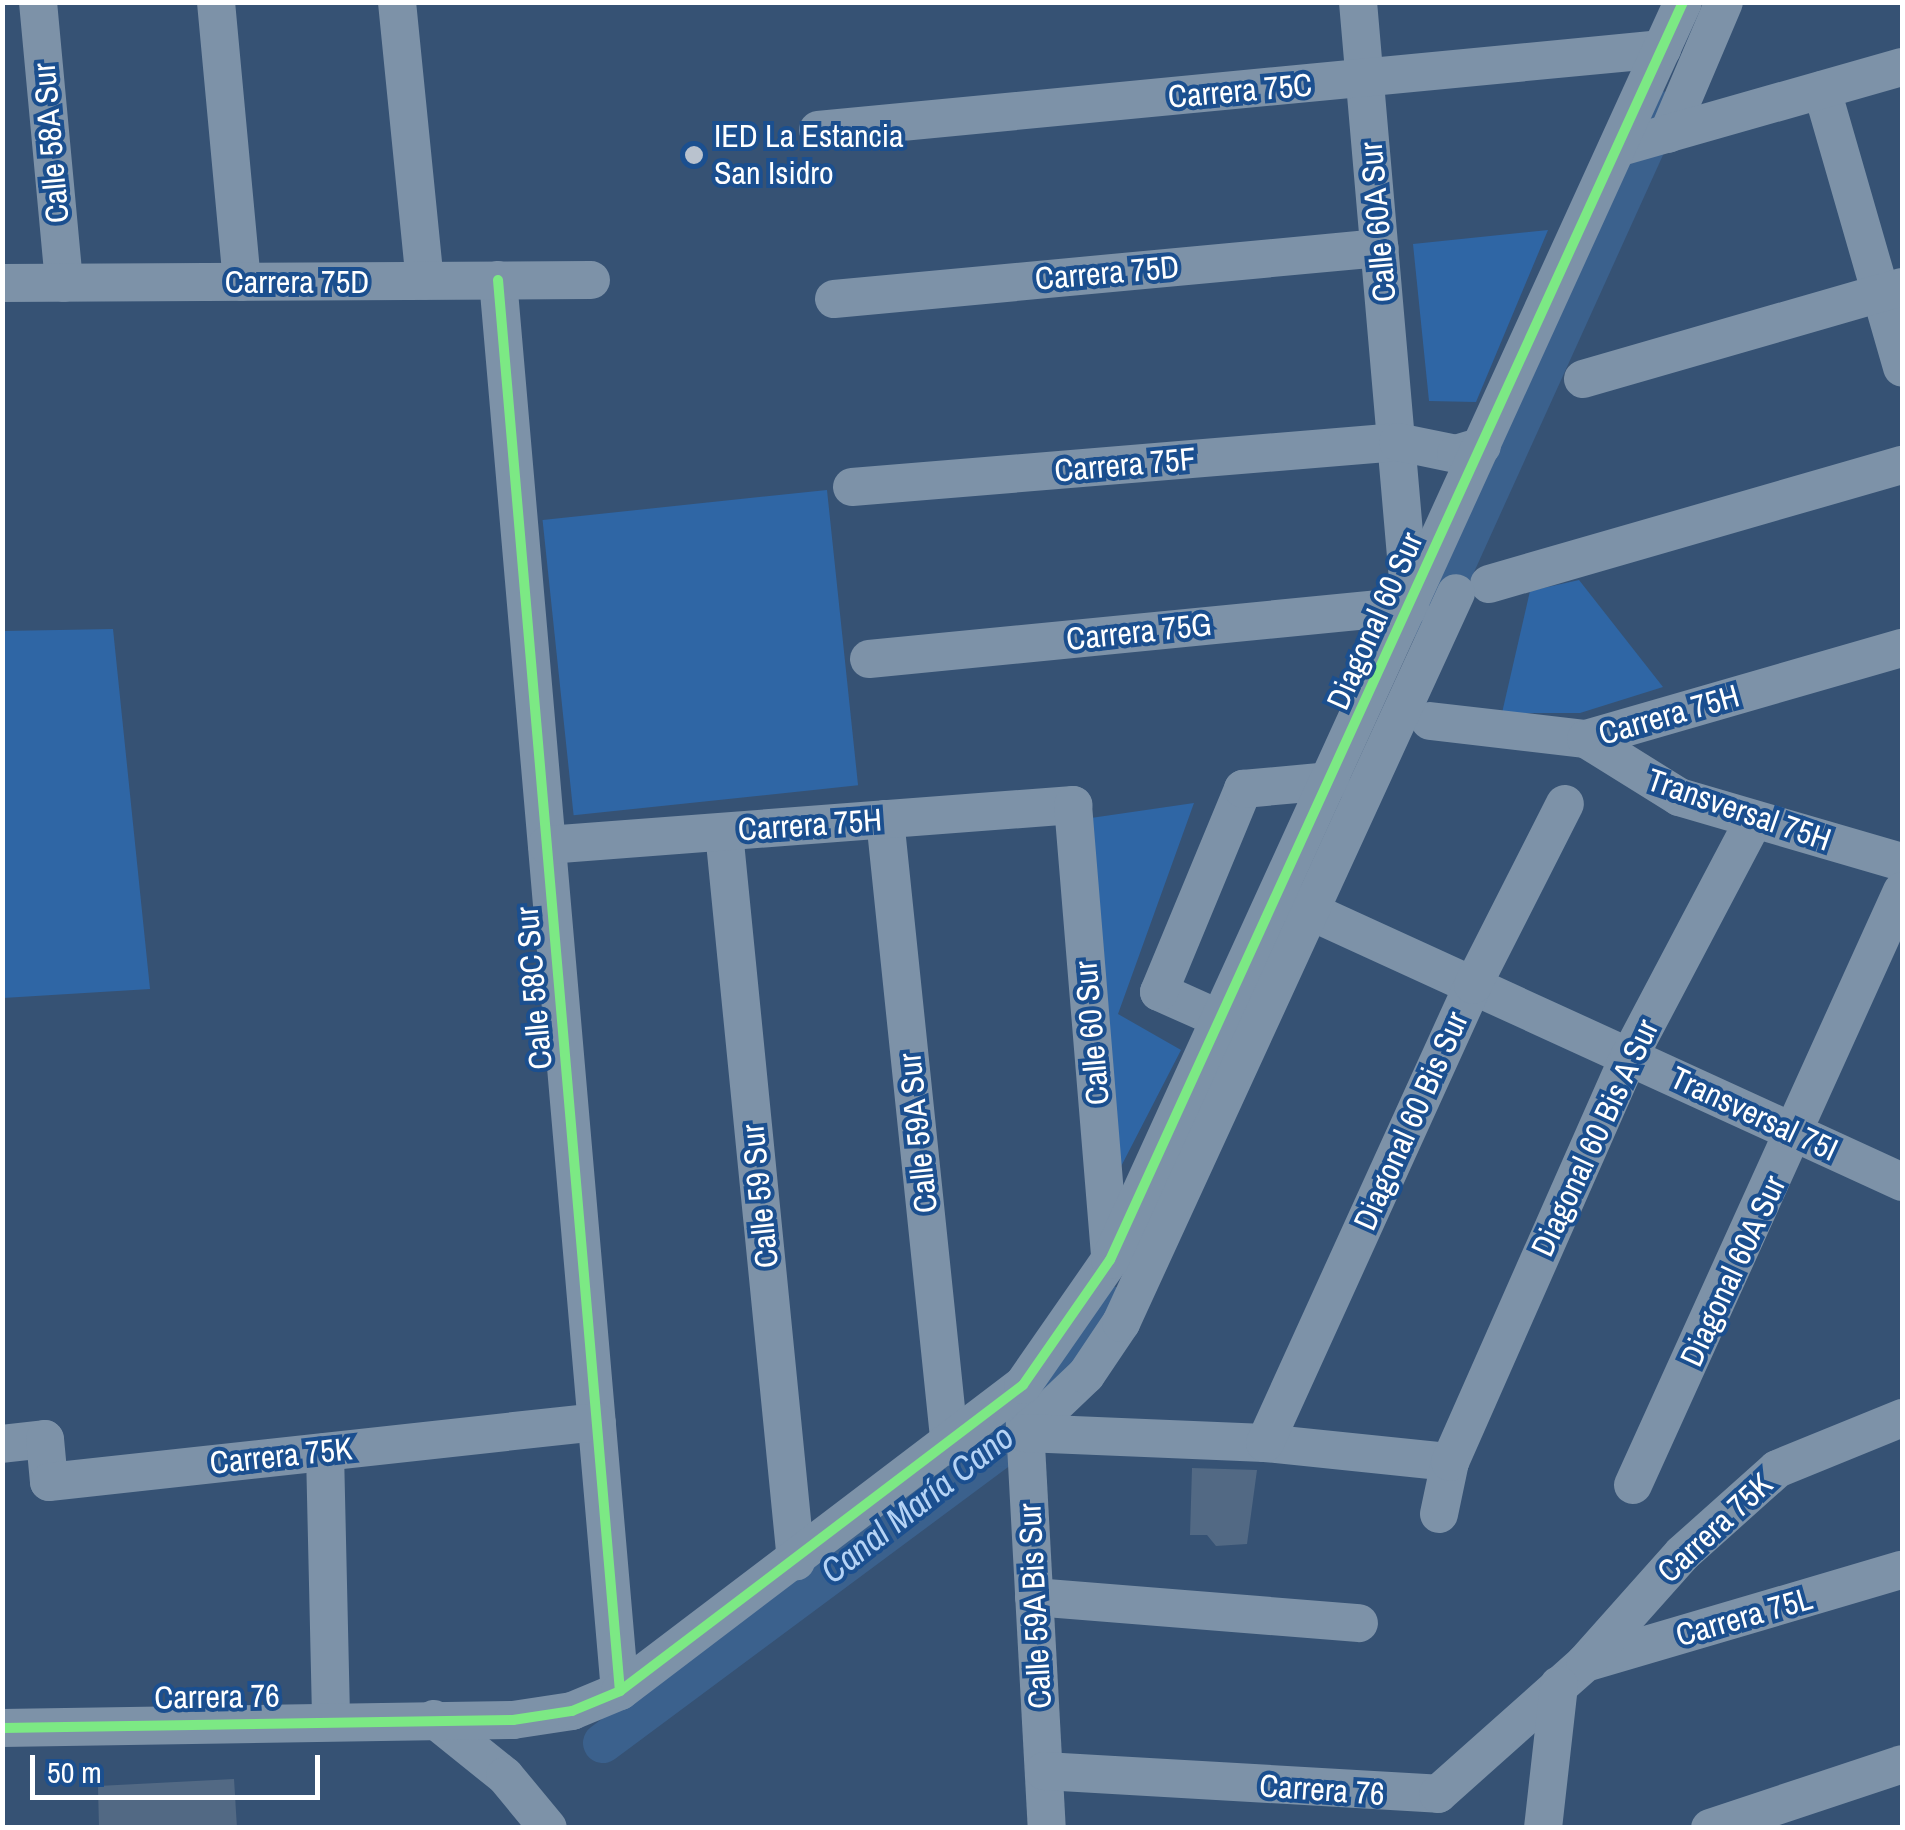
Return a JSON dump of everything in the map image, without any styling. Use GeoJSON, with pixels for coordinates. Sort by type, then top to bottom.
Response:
{"type":"FeatureCollection","features":[{"type":"Feature","properties":{"kind":"street","name":"Calle 58A Sur"},"geometry":{"type":"LineString","coordinates":[[38,2],[64,283]]}},
{"type":"Feature","properties":{"kind":"street"},"geometry":{"type":"LineString","coordinates":[[216,2],[242,282]]}},
{"type":"Feature","properties":{"kind":"street"},"geometry":{"type":"LineString","coordinates":[[397,2],[426,281]]}},
{"type":"Feature","properties":{"kind":"street","name":"Calle 60A Sur"},"geometry":{"type":"LineString","coordinates":[[1358,2],[1410,606]]}},
{"type":"Feature","properties":{"kind":"street","name":"Diagonal 60 Sur"},"geometry":{"type":"LineString","coordinates":[[1025,1433],[1086,1375],[1121,1323],[1295,904],[1331,781],[1683,2]]}},
{"type":"Feature","properties":{"kind":"street"},"geometry":{"type":"LineString","coordinates":[[1668,134],[1724,2]]}},
{"type":"Feature","properties":{"kind":"street","name":"Carrera 75C"},"geometry":{"type":"LineString","coordinates":[[818,130],[1662,49]]}},
{"type":"Feature","properties":{"kind":"street"},"geometry":{"type":"LineString","coordinates":[[1617,148],[1902,68]]}},
{"type":"Feature","properties":{"kind":"street"},"geometry":{"type":"LineString","coordinates":[[1822,90],[1892,290],[1902,368]]}},
{"type":"Feature","properties":{"kind":"street","name":"Carrera 75D"},"geometry":{"type":"LineString","coordinates":[[834,299],[1380,248]]}},
{"type":"Feature","properties":{"kind":"street","name":"Calle 58C Sur"},"geometry":{"type":"LineString","coordinates":[[498,280],[620,1691]]}},
{"type":"Feature","properties":{"kind":"street","name":"Carrera 75D"},"geometry":{"type":"LineString","coordinates":[[2,283],[591,280]]}},
{"type":"Feature","properties":{"kind":"street"},"geometry":{"type":"LineString","coordinates":[[1583,379],[1892,290]]}},
{"type":"Feature","properties":{"kind":"street"},"geometry":{"type":"LineString","coordinates":[[1398,442],[1456,454],[1482,446]]}},
{"type":"Feature","properties":{"kind":"street","name":"Carrera 75F"},"geometry":{"type":"LineString","coordinates":[[852,487],[1398,442]]}},
{"type":"Feature","properties":{"kind":"street","name":"Diagonal 60 Sur"},"geometry":{"type":"LineString","coordinates":[[796,1561],[950,1446],[1023,1385],[1110,1260],[1222,1020],[1295,904],[1472,589],[1902,465]]}},
{"type":"Feature","properties":{"kind":"street","name":"Carrera 75G"},"geometry":{"type":"LineString","coordinates":[[869,659],[1410,606]]}},
{"type":"Feature","properties":{"kind":"street","name":"Carrera 75H"},"geometry":{"type":"LineString","coordinates":[[1430,721],[1586,739],[1902,648]]}},
{"type":"Feature","properties":{"kind":"street","name":"Transversal 75H"},"geometry":{"type":"LineString","coordinates":[[1586,739],[1647,784],[1754,820],[1902,862]]}},
{"type":"Feature","properties":{"kind":"street"},"geometry":{"type":"LineString","coordinates":[[1222,1020],[1159,992],[1243,789],[1331,781]]}},
{"type":"Feature","properties":{"kind":"street","name":"Diagonal 60 Bis Sur"},"geometry":{"type":"LineString","coordinates":[[1265,1443],[1473,985],[1565,804]]}},
{"type":"Feature","properties":{"kind":"street","name":"Carrera 75H"},"geometry":{"type":"LineString","coordinates":[[547,845],[1073,806]]}},
{"type":"Feature","properties":{"kind":"street","name":"Calle 60 Sur"},"geometry":{"type":"LineString","coordinates":[[1073,806],[1110,1260]]}},
{"type":"Feature","properties":{"kind":"street","name":"Calle 59A Sur"},"geometry":{"type":"LineString","coordinates":[[885,819],[950,1446]]}},
{"type":"Feature","properties":{"kind":"street","name":"Diagonal 60 Bis A Sur"},"geometry":{"type":"LineString","coordinates":[[1438,1514],[1450,1462],[1629,1057],[1754,820]]}},
{"type":"Feature","properties":{"kind":"street","name":"Calle 59 Sur"},"geometry":{"type":"LineString","coordinates":[[724,832],[796,1561]]}},
{"type":"Feature","properties":{"kind":"street","name":"Diagonal 60A Sur"},"geometry":{"type":"LineString","coordinates":[[1633,1485],[1798,1134],[1902,891]]}},
{"type":"Feature","properties":{"kind":"street","name":"Transversal 75I"},"geometry":{"type":"LineString","coordinates":[[1295,904],[1902,1182]]}},
{"type":"Feature","properties":{"kind":"street","name":"Calle 59A Bis Sur"},"geometry":{"type":"LineString","coordinates":[[1023,1385],[1047,1828]]}},
{"type":"Feature","properties":{"kind":"street","name":"Carrera 75K"},"geometry":{"type":"LineString","coordinates":[[1572,1674],[1682,1554],[1777,1469],[1902,1418]]}},
{"type":"Feature","properties":{"kind":"street","name":"Carrera 75K"},"geometry":{"type":"LineString","coordinates":[[2,1444],[44,1439],[49,1482],[597,1422]]}},
{"type":"Feature","properties":{"kind":"street"},"geometry":{"type":"LineString","coordinates":[[1025,1433],[1265,1443],[1450,1462]]}},
{"type":"Feature","properties":{"kind":"street"},"geometry":{"type":"LineString","coordinates":[[325,1452],[331,1720]]}},
{"type":"Feature","properties":{"kind":"street","name":"Carrera 76"},"geometry":{"type":"LineString","coordinates":[[2,1728],[544,1718],[620,1691],[796,1561]]}},
{"type":"Feature","properties":{"kind":"street","name":"Carrera 75L"},"geometry":{"type":"LineString","coordinates":[[1572,1674],[1902,1570]]}},
{"type":"Feature","properties":{"kind":"street"},"geometry":{"type":"LineString","coordinates":[[1034,1597],[1359,1623]]}},
{"type":"Feature","properties":{"kind":"street"},"geometry":{"type":"LineString","coordinates":[[1543,1828],[1572,1674]]}},
{"type":"Feature","properties":{"kind":"street","name":"Carrera 76"},"geometry":{"type":"LineString","coordinates":[[1044,1771],[1420,1796],[1458,1783],[1572,1674]]}},
{"type":"Feature","properties":{"kind":"street"},"geometry":{"type":"LineString","coordinates":[[434,1719],[506,1776],[548,1828]]}},
{"type":"Feature","properties":{"kind":"street"},"geometry":{"type":"LineString","coordinates":[[1710,1828],[1902,1764]]}},
{"type":"Feature","properties":{"kind":"shaded area"},"geometry":{"type":"Polygon","coordinates":[[[1548,230],[1476,402],[1429,401],[1413,244],[1548,230]]]}},
{"type":"Feature","properties":{"kind":"shaded area"},"geometry":{"type":"Polygon","coordinates":[[[827,490],[858,785],[574,815],[543,520],[827,490]]]}},
{"type":"Feature","properties":{"kind":"shaded area"},"geometry":{"type":"Polygon","coordinates":[[[1579,580],[1663,687],[1580,713],[1502,713],[1530,591],[1579,580]]]}},
{"type":"Feature","properties":{"kind":"shaded area"},"geometry":{"type":"Polygon","coordinates":[[[113,629],[150,989],[3,998],[3,631],[113,629]]]}},
{"type":"Feature","properties":{"kind":"shaded area"},"geometry":{"type":"Polygon","coordinates":[[[1194,803],[1118,1014],[1181,1050],[1113,1182],[1084,819],[1194,803]]]}},
{"type":"Feature","properties":{"kind":"building"},"geometry":{"type":"Polygon","coordinates":[[[1192,1468],[1257,1470],[1247,1544],[1216,1546],[1207,1535],[1190,1535],[1192,1468]]]}},
{"type":"Feature","properties":{"kind":"building"},"geometry":{"type":"Polygon","coordinates":[[[234,1779],[237,1828],[99,1828],[98,1786],[234,1779]]]}},
{"type":"Feature","properties":{"kind":"waterway","name":"Canal María Cano"},"geometry":{"type":"LineString","coordinates":[[1429,623],[1661,111]]}},
{"type":"Feature","properties":{"kind":"waterway","name":"Canal María Cano"},"geometry":{"type":"LineString","coordinates":[[603,1743],[1002,1447],[1113,1307]]}},
{"type":"Feature","properties":{"kind":"cycle path"},"geometry":{"type":"LineString","coordinates":[[2,1728],[513,1720],[572,1711],[620,1691],[1023,1385],[1110,1260],[1683,2]]}},
{"type":"Feature","properties":{"kind":"cycle path"},"geometry":{"type":"LineString","coordinates":[[498,280],[620,1691]]}},
{"type":"Feature","properties":{"kind":"place","name":"IED La Estancia San Isidro"},"geometry":{"type":"Point","coordinates":[694,155]}}]}
